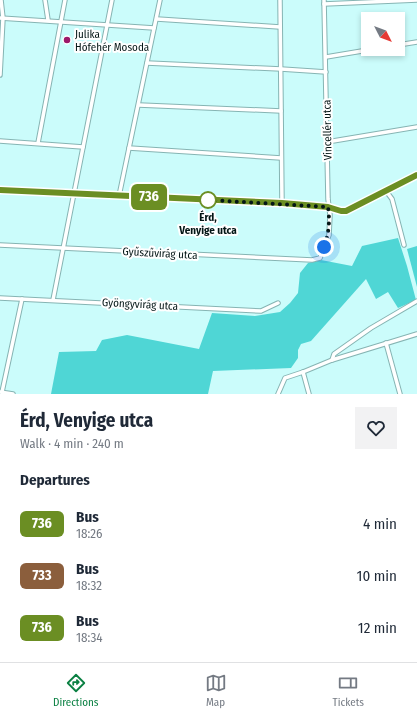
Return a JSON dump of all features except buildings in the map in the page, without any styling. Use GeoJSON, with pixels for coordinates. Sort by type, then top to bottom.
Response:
{"type":"FeatureCollection","features":[{"type":"Feature","properties":{"kind":"street"},"geometry":{"type":"LineString","coordinates":[[0,75],[2,18],[1,0]]}},
{"type":"Feature","properties":{"kind":"street"},"geometry":{"type":"LineString","coordinates":[[45,0],[48,20]]}},
{"type":"Feature","properties":{"kind":"street"},"geometry":{"type":"LineString","coordinates":[[38,143],[65,0]]}},
{"type":"Feature","properties":{"kind":"street"},"geometry":{"type":"LineString","coordinates":[[53,300],[112,0]]}},
{"type":"Feature","properties":{"kind":"street"},"geometry":{"type":"LineString","coordinates":[[119,196],[160,0]]}},
{"type":"Feature","properties":{"kind":"street"},"geometry":{"type":"LineString","coordinates":[[280,0],[282,203]]}},
{"type":"Feature","properties":{"kind":"street"},"geometry":{"type":"LineString","coordinates":[[324,2],[417,0]]}},
{"type":"Feature","properties":{"kind":"street","name":"Vincellér utca"},"geometry":{"type":"LineString","coordinates":[[320,258],[329,235],[330,215],[328,207],[324,2]]}},
{"type":"Feature","properties":{"kind":"street"},"geometry":{"type":"LineString","coordinates":[[2,18],[154,28]]}},
{"type":"Feature","properties":{"kind":"street"},"geometry":{"type":"LineString","coordinates":[[156,19],[280,27]]}},
{"type":"Feature","properties":{"kind":"street"},"geometry":{"type":"LineString","coordinates":[[405,44],[417,42]]}},
{"type":"Feature","properties":{"kind":"street"},"geometry":{"type":"LineString","coordinates":[[326,57],[361,51]]}},
{"type":"Feature","properties":{"kind":"street"},"geometry":{"type":"LineString","coordinates":[[147,63],[326,72]]}},
{"type":"Feature","properties":{"kind":"street"},"geometry":{"type":"LineString","coordinates":[[139,105],[281,111]]}},
{"type":"Feature","properties":{"kind":"street"},"geometry":{"type":"LineString","coordinates":[[327,142],[417,127]]}},
{"type":"Feature","properties":{"kind":"street"},"geometry":{"type":"LineString","coordinates":[[0,141],[83,147]]}},
{"type":"Feature","properties":{"kind":"street"},"geometry":{"type":"LineString","coordinates":[[129,148],[281,158]]}},
{"type":"Feature","properties":{"kind":"street"},"geometry":{"type":"LineString","coordinates":[[0,190],[282,203],[328,207],[346,211],[417,174]]}},
{"type":"Feature","properties":{"kind":"street"},"geometry":{"type":"LineString","coordinates":[[386,191],[392,199],[404,245]]}},
{"type":"Feature","properties":{"kind":"street","name":"Gyűszűvirág utca"},"geometry":{"type":"LineString","coordinates":[[0,245],[312,260],[320,258]]}},
{"type":"Feature","properties":{"kind":"street","name":"Gyöngyvirág utca"},"geometry":{"type":"LineString","coordinates":[[0,298],[261,311],[278,303]]}},
{"type":"Feature","properties":{"kind":"street"},"geometry":{"type":"LineString","coordinates":[[13,394],[1,392],[22,299]]}},
{"type":"Feature","properties":{"kind":"street"},"geometry":{"type":"LineString","coordinates":[[332,360],[334,354],[371,328],[417,301]]}},
{"type":"Feature","properties":{"kind":"street"},"geometry":{"type":"LineString","coordinates":[[278,394],[285,378],[332,360],[417,334]]}},
{"type":"Feature","properties":{"kind":"street"},"geometry":{"type":"LineString","coordinates":[[386,343],[400,394]]}},
{"type":"Feature","properties":{"kind":"street"},"geometry":{"type":"LineString","coordinates":[[303,372],[309,394]]}},
{"type":"Feature","properties":{"kind":"shaded area"},"geometry":{"type":"Polygon","coordinates":[[[398,238],[416,300],[398,308],[388,292],[376,299],[366,279],[311,341],[301,344],[298,350],[298,358],[291,368],[213,371],[208,394],[51,394],[59,352],[96,351],[102,340],[127,335],[199,349],[212,313],[255,316],[280,312],[298,293],[300,273],[308,263],[321,260],[352,266],[362,246],[398,238]]]}},
{"type":"Feature","properties":{"kind":"shaded area"},"geometry":{"type":"Polygon","coordinates":[[[417,246],[417,287],[407,249],[417,246]]]}},
{"type":"Feature","properties":{"kind":"bus line","name":"736"},"geometry":{"type":"LineString","coordinates":[[0,190],[282,203],[328,207],[346,211],[417,175]]}},
{"type":"Feature","properties":{"kind":"place","name":"Julika Hófehér Mosoda"},"geometry":{"type":"Point","coordinates":[67,40]}},
{"type":"Feature","properties":{"kind":"place","name":"Érd, Venyige utca"},"geometry":{"type":"Point","coordinates":[208,200]}},
{"type":"Feature","properties":{"kind":"route"},"geometry":{"type":"LineString","coordinates":[[208,200],[282,203],[328,207],[330,215],[329,235],[324,247]]}}]}
